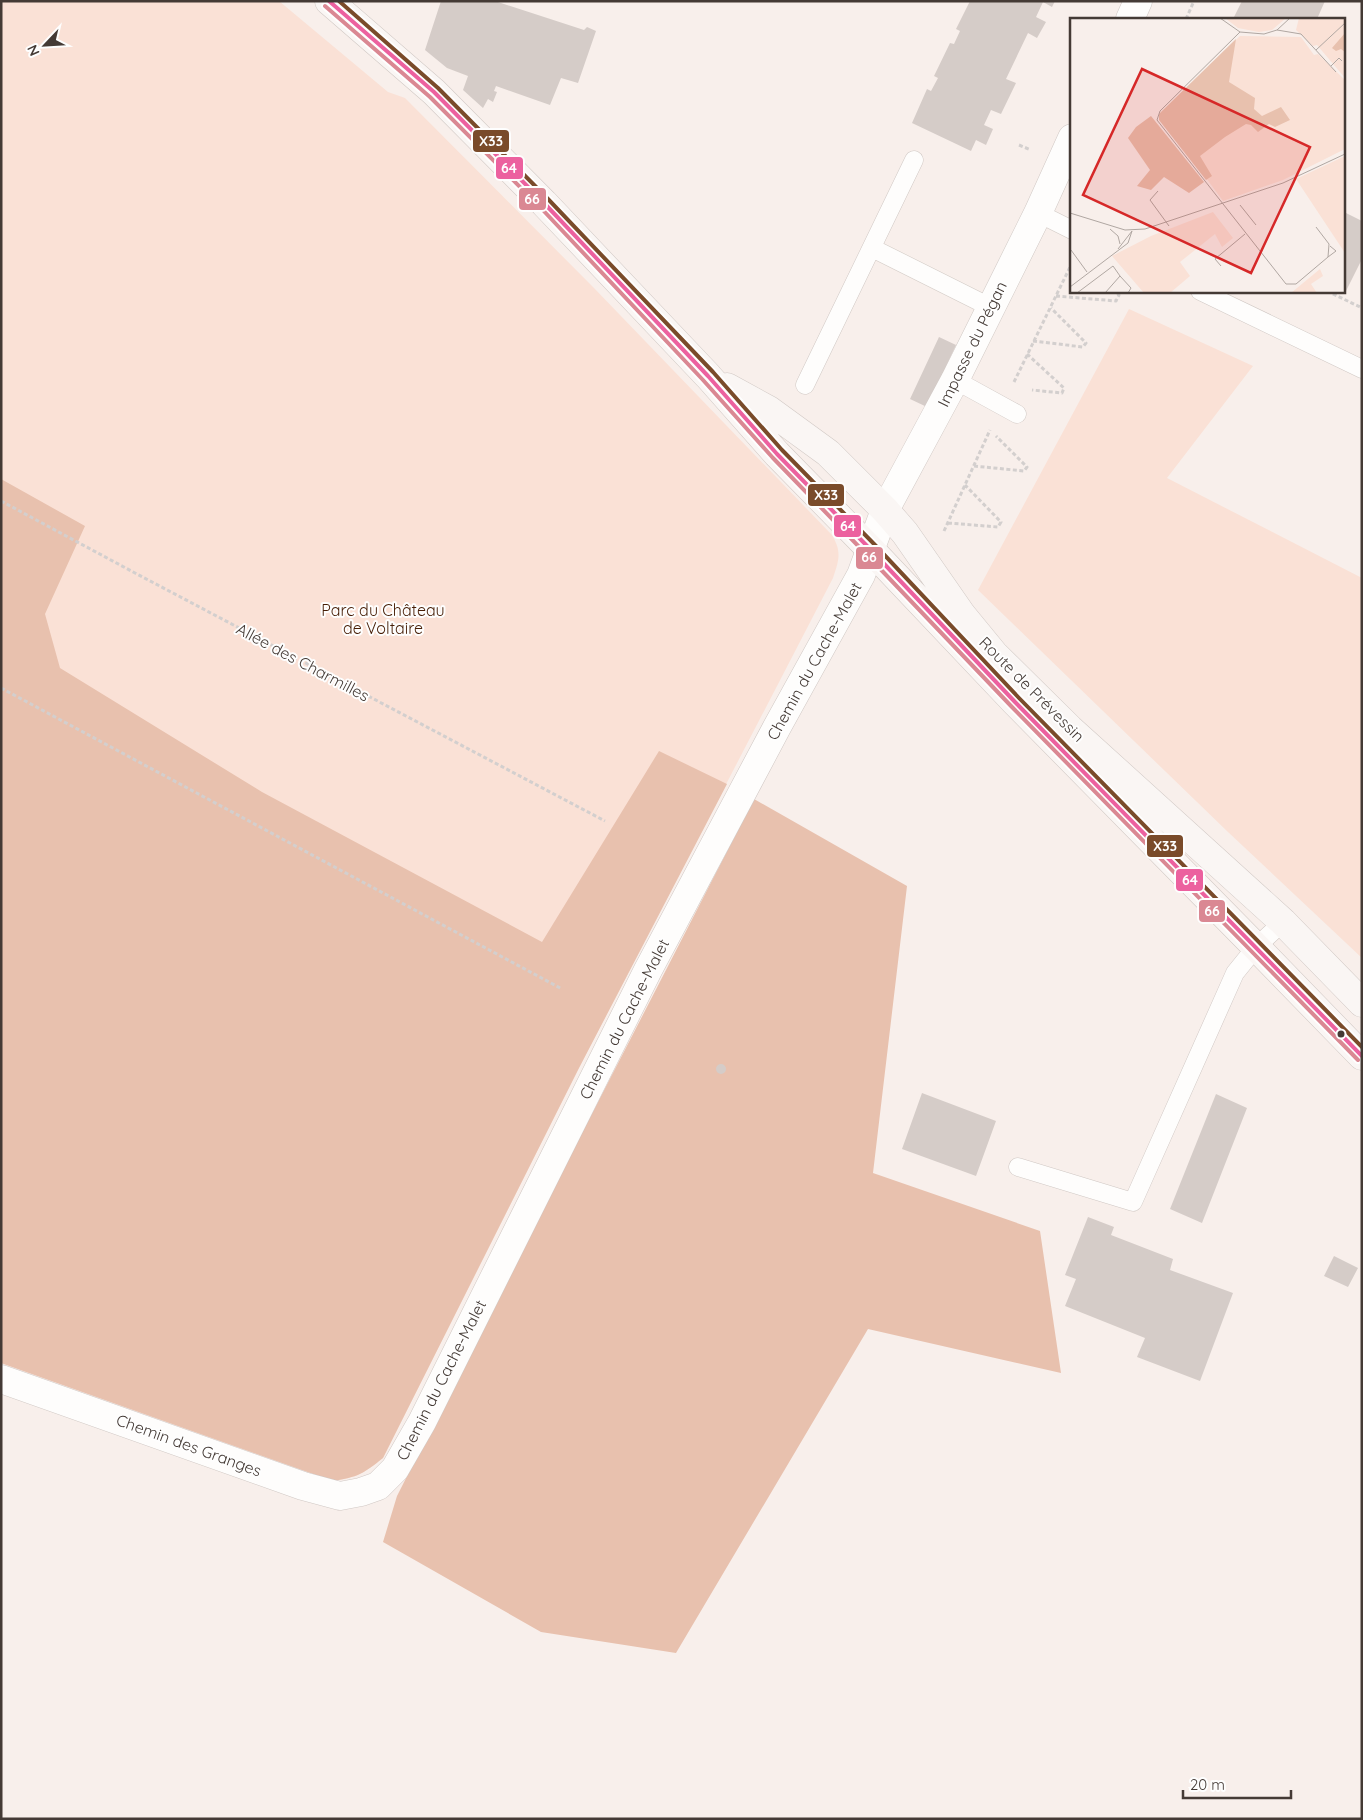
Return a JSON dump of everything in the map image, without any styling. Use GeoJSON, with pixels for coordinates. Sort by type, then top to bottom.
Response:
{"type":"FeatureCollection","features":[{"type":"Feature","properties":{"kind":"main road","name":"Route de Prévessin"},"geometry":{"type":"LineString","coordinates":[[329,1],[434,92],[544,203],[708,376],[777,454],[1015,702],[1362,1056]]}},
{"type":"Feature","properties":{"kind":"main road","name":"Route de Prévessin"},"geometry":{"type":"LineString","coordinates":[[708,376],[769,410],[828,453],[885,510],[910,540],[962,615],[994,654],[1070,729],[1283,922],[1362,1003]]}},
{"type":"Feature","properties":{"kind":"street"},"geometry":{"type":"LineString","coordinates":[[1130,18],[1138,1]]}},
{"type":"Feature","properties":{"kind":"street","name":"Impasse du Pégan"},"geometry":{"type":"LineString","coordinates":[[871,550],[885,510],[955,380],[1038,213],[1070,142]]}},
{"type":"Feature","properties":{"kind":"street","name":"Chemin du Cache-Malet"},"geometry":{"type":"LineString","coordinates":[[378,1486],[395,1469],[422,1422],[648,970],[777,727],[861,575],[871,550]]}},
{"type":"Feature","properties":{"kind":"street","name":"Chemin des Granges"},"geometry":{"type":"LineString","coordinates":[[1,1380],[302,1486],[340,1496],[378,1486]]}},
{"type":"Feature","properties":{"kind":"lane"},"geometry":{"type":"LineString","coordinates":[[804,385],[914,160]]}},
{"type":"Feature","properties":{"kind":"lane"},"geometry":{"type":"LineString","coordinates":[[1038,213],[1070,229]]}},
{"type":"Feature","properties":{"kind":"lane"},"geometry":{"type":"LineString","coordinates":[[872,248],[990,307]]}},
{"type":"Feature","properties":{"kind":"lane"},"geometry":{"type":"LineString","coordinates":[[1202,292],[1362,369]]}},
{"type":"Feature","properties":{"kind":"lane"},"geometry":{"type":"LineString","coordinates":[[955,380],[1017,414]]}},
{"type":"Feature","properties":{"kind":"lane"},"geometry":{"type":"LineString","coordinates":[[1018,1167],[1133,1202],[1235,973],[1256,947],[1283,922]]}},
{"type":"Feature","properties":{"kind":"path"},"geometry":{"type":"LineString","coordinates":[[1186,18],[1194,1]]}},
{"type":"Feature","properties":{"kind":"path"},"geometry":{"type":"LineString","coordinates":[[1056,296],[1116,301],[1119,295],[1116,292]]}},
{"type":"Feature","properties":{"kind":"path"},"geometry":{"type":"LineString","coordinates":[[1329,292],[1362,308]]}},
{"type":"Feature","properties":{"kind":"path"},"geometry":{"type":"LineString","coordinates":[[1033,341],[1083,347],[1086,343],[1050,308]]}},
{"type":"Feature","properties":{"kind":"path"},"geometry":{"type":"LineString","coordinates":[[1026,354],[1064,388],[1062,393],[1028,389]]}},
{"type":"Feature","properties":{"kind":"path"},"geometry":{"type":"LineString","coordinates":[[974,466],[1024,471],[1027,466],[990,431]]}},
{"type":"Feature","properties":{"kind":"path"},"geometry":{"type":"LineString","coordinates":[[948,523],[998,527],[1001,522],[965,485]]}},
{"type":"Feature","properties":{"kind":"path","name":"Allée des Charmilles"},"geometry":{"type":"LineString","coordinates":[[1,501],[605,821]]}},
{"type":"Feature","properties":{"kind":"path"},"geometry":{"type":"LineString","coordinates":[[1,688],[562,989]]}},
{"type":"Feature","properties":{"kind":"green space","name":"Parc du Château de Voltaire"},"geometry":{"type":"Polygon","coordinates":[[[1,1],[279,1],[388,92],[405,98],[594,288],[832,535],[837,546],[838,561],[833,578],[581,1064],[383,1458],[365,1471],[349,1478],[333,1481],[1,1363],[1,1]]]}},
{"type":"Feature","properties":{"kind":"green space"},"geometry":{"type":"Polygon","coordinates":[[[1129,309],[1253,366],[1167,478],[1362,578],[1362,958],[1228,832],[978,590],[1129,309]]]}},
{"type":"Feature","properties":{"kind":"shaded area"},"geometry":{"type":"Polygon","coordinates":[[[1,479],[85,526],[45,614],[60,668],[262,792],[542,942],[659,751],[727,784],[579,1068],[383,1458],[355,1476],[333,1481],[1,1363],[1,479]]]}},
{"type":"Feature","properties":{"kind":"shaded area"},"geometry":{"type":"Polygon","coordinates":[[[754,799],[907,886],[873,1173],[1040,1231],[1061,1373],[868,1329],[676,1653],[541,1632],[383,1542],[397,1496],[754,799]]]}},
{"type":"Feature","properties":{"kind":"building"},"geometry":{"type":"Polygon","coordinates":[[[441,1],[495,1],[584,30],[587,27],[596,31],[578,83],[561,78],[550,105],[496,86],[494,91],[497,92],[493,102],[488,99],[483,108],[463,90],[468,76],[447,68],[425,50],[441,1]]]}},
{"type":"Feature","properties":{"kind":"building"},"geometry":{"type":"Polygon","coordinates":[[[970,1],[1055,1],[1052,7],[1043,2],[1036,17],[1046,22],[1037,38],[1028,33],[1006,79],[1016,83],[1001,114],[991,110],[984,125],[993,129],[986,145],[976,140],[971,151],[912,123],[927,89],[931,91],[938,78],[934,76],[950,43],[954,44],[960,31],[956,29],[970,1]]]}},
{"type":"Feature","properties":{"kind":"building"},"geometry":{"type":"Polygon","coordinates":[[[1242,1],[1325,1],[1317,18],[1234,18],[1242,1]]]}},
{"type":"Feature","properties":{"kind":"building"},"geometry":{"type":"Polygon","coordinates":[[[1346,213],[1362,221],[1362,259],[1346,291],[1346,213]]]}},
{"type":"Feature","properties":{"kind":"building"},"geometry":{"type":"Polygon","coordinates":[[[939,337],[956,345],[927,407],[910,399],[939,337]]]}},
{"type":"Feature","properties":{"kind":"building"},"geometry":{"type":"Polygon","coordinates":[[[719,1064],[723,1064],[726,1069],[725,1073],[719,1074],[716,1071],[716,1067],[719,1064]]]}},
{"type":"Feature","properties":{"kind":"building"},"geometry":{"type":"Polygon","coordinates":[[[922,1093],[996,1121],[976,1176],[902,1149],[922,1093]]]}},
{"type":"Feature","properties":{"kind":"building"},"geometry":{"type":"Polygon","coordinates":[[[1216,1094],[1247,1108],[1202,1223],[1170,1209],[1216,1094]]]}},
{"type":"Feature","properties":{"kind":"building"},"geometry":{"type":"Polygon","coordinates":[[[1088,1217],[1114,1227],[1111,1235],[1173,1259],[1170,1270],[1233,1293],[1200,1381],[1137,1357],[1145,1338],[1065,1306],[1076,1279],[1065,1275],[1088,1217]]]}},
{"type":"Feature","properties":{"kind":"building"},"geometry":{"type":"Polygon","coordinates":[[[1334,1256],[1358,1268],[1348,1287],[1324,1276],[1334,1256]]]}},
{"type":"Feature","properties":{"kind":"transit line","name":"64"},"geometry":{"type":"LineString","coordinates":[[329,1],[434,92],[544,203],[708,376],[777,454],[1015,702],[1362,1056]]}},
{"type":"Feature","properties":{"kind":"transit line","name":"X33"},"geometry":{"type":"LineString","coordinates":[[339,1],[438,88],[548,199],[713,372],[782,450],[876,546],[1019,698],[1362,1047]]}},
{"type":"Feature","properties":{"kind":"transit line","name":"66"},"geometry":{"type":"LineString","coordinates":[[325,6],[430,97],[540,207],[703,380],[773,458],[1011,706],[1358,1060]]}}]}
